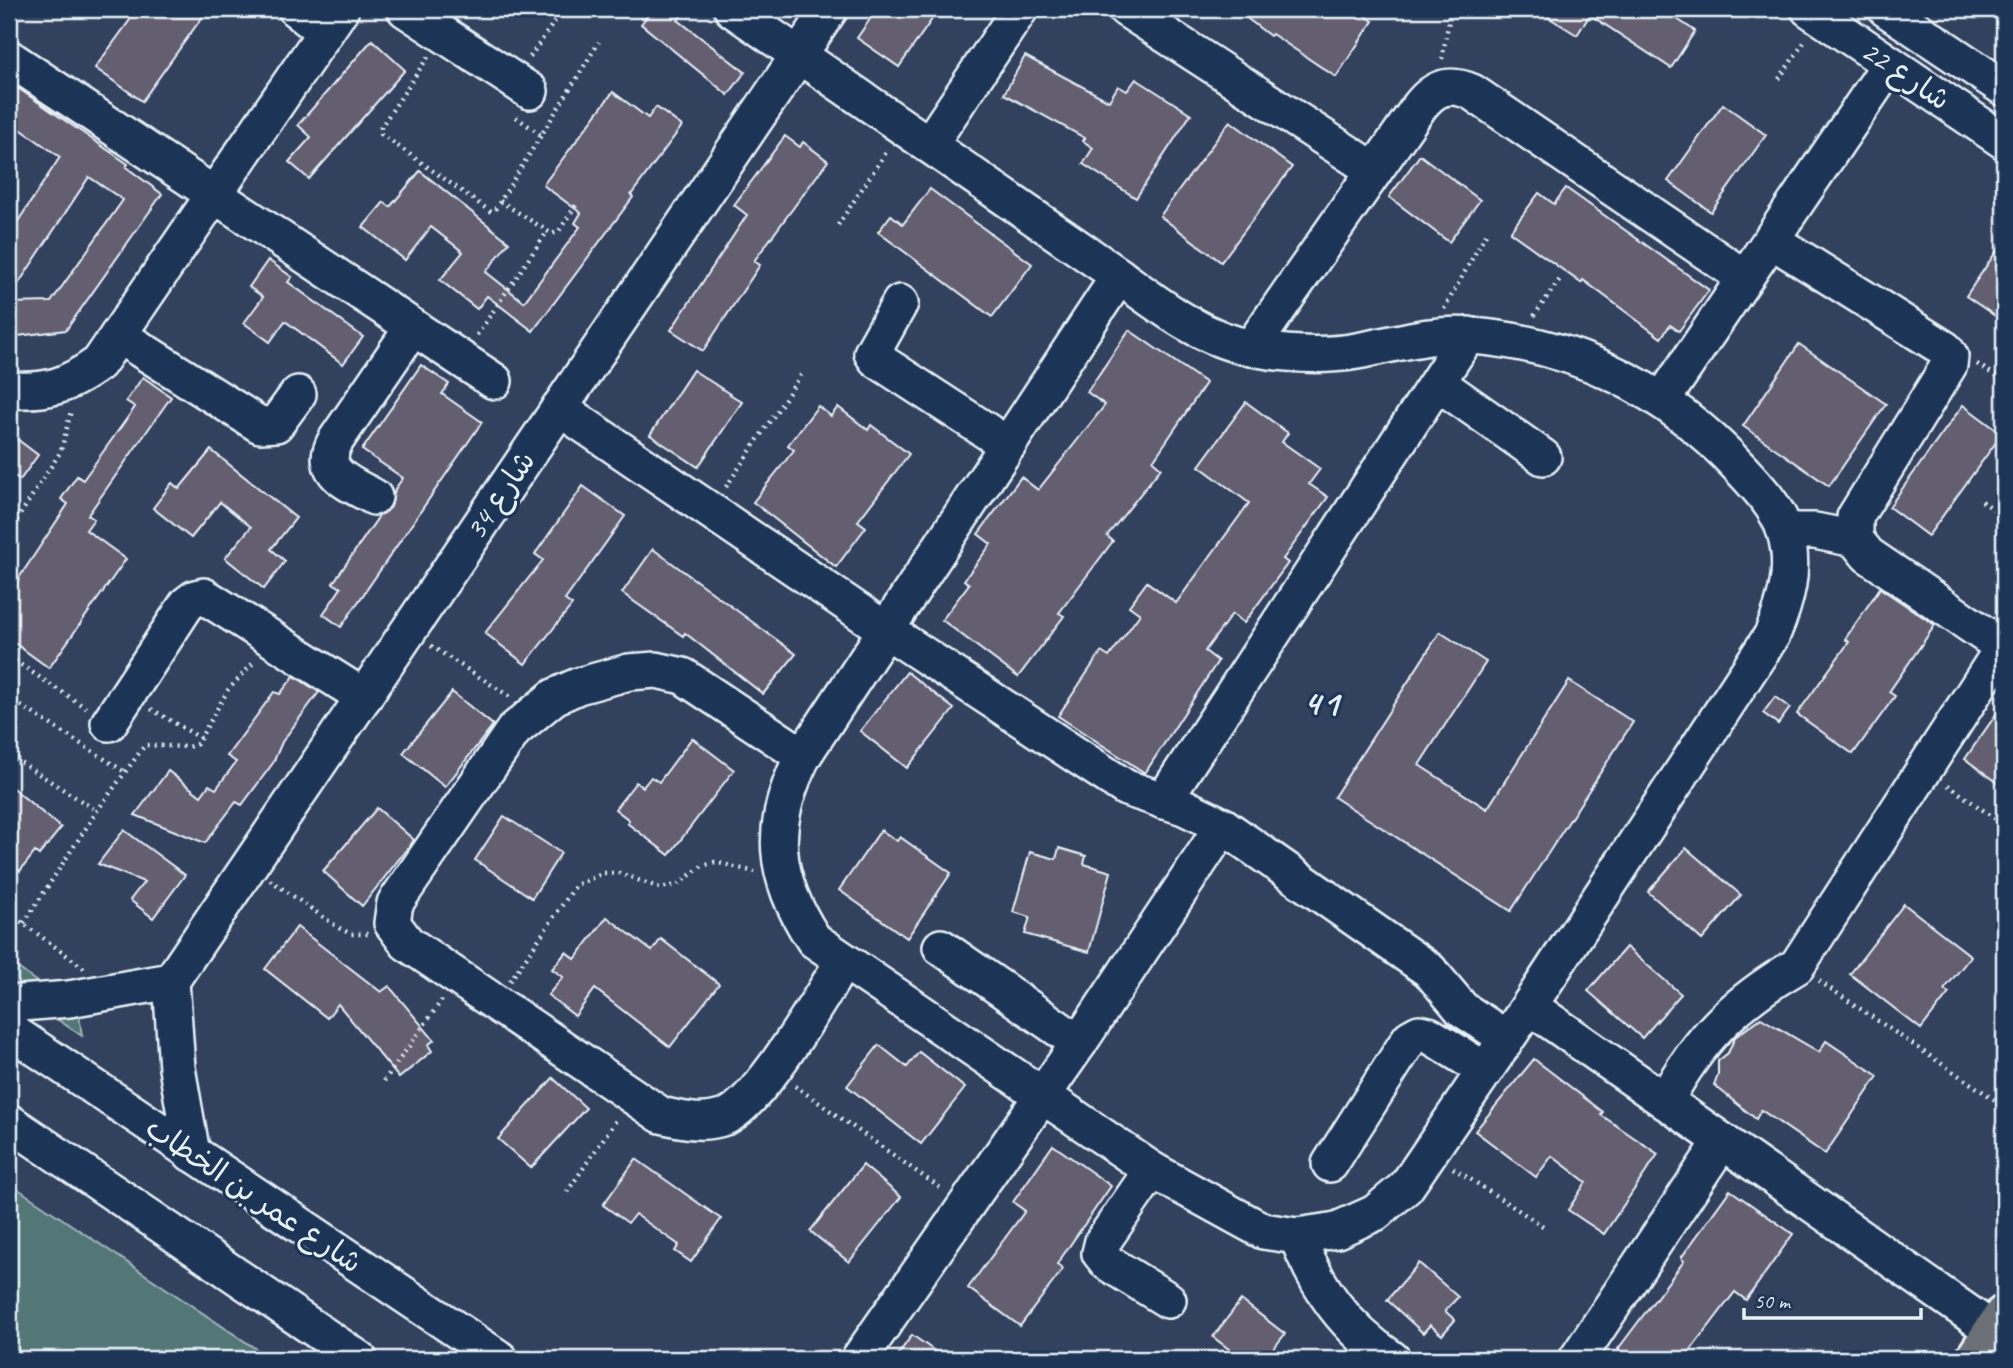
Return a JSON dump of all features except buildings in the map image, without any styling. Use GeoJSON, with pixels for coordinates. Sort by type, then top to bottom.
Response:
{"type":"FeatureCollection","features":[{"type":"Feature","properties":{"kind":"street"},"geometry":{"type":"LineString","coordinates":[[9,390],[38,392],[71,382],[99,363],[333,20],[296,9]]}},
{"type":"Feature","properties":{"kind":"street"},"geometry":{"type":"LineString","coordinates":[[405,9],[522,86]]}},
{"type":"Feature","properties":{"kind":"street"},"geometry":{"type":"LineString","coordinates":[[732,9],[1216,340],[1251,348],[1324,355],[1428,337],[1468,335],[1518,340],[1593,363],[1662,399],[1741,469],[1763,493],[1785,531],[1790,567],[1786,602],[1772,635],[1529,1006],[1406,1186],[1375,1213],[1337,1230],[1297,1236],[1263,1231],[1152,1170],[814,940],[795,911],[783,879],[778,847],[780,816],[788,785],[803,756],[1119,276]]}},
{"type":"Feature","properties":{"kind":"street","name":"شارع 34"},"geometry":{"type":"LineString","coordinates":[[171,981],[830,9]]}},
{"type":"Feature","properties":{"kind":"street"},"geometry":{"type":"LineString","coordinates":[[916,136],[1020,9]]}},
{"type":"Feature","properties":{"kind":"street"},"geometry":{"type":"LineString","coordinates":[[1126,9],[1374,170]]}},
{"type":"Feature","properties":{"kind":"street","name":"شارع 22"},"geometry":{"type":"LineString","coordinates":[[1886,9],[1998,71]]}},
{"type":"Feature","properties":{"kind":"street","name":"شارع 22"},"geometry":{"type":"LineString","coordinates":[[1815,13],[2004,141]]}},
{"type":"Feature","properties":{"kind":"street"},"geometry":{"type":"LineString","coordinates":[[9,58],[494,381]]}},
{"type":"Feature","properties":{"kind":"street"},"geometry":{"type":"LineString","coordinates":[[1662,399],[1890,64]]}},
{"type":"Feature","properties":{"kind":"street"},"geometry":{"type":"LineString","coordinates":[[1251,348],[1429,94],[1444,86],[1458,86],[1472,92],[1745,278]]}},
{"type":"Feature","properties":{"kind":"street"},"geometry":{"type":"LineString","coordinates":[[1665,1101],[1683,1068],[1724,1018],[1763,986],[1797,967],[2004,647],[1868,555],[1855,539],[1855,517],[1949,365],[1950,356],[1945,349],[1771,240]]}},
{"type":"Feature","properties":{"kind":"street"},"geometry":{"type":"LineString","coordinates":[[900,303],[875,343],[872,353],[876,359],[1009,445]]}},
{"type":"Feature","properties":{"kind":"street"},"geometry":{"type":"LineString","coordinates":[[374,497],[338,475],[329,463],[329,455],[336,439],[414,327]]}},
{"type":"Feature","properties":{"kind":"street"},"geometry":{"type":"LineString","coordinates":[[118,335],[260,425],[271,426],[280,421],[298,394]]}},
{"type":"Feature","properties":{"kind":"street"},"geometry":{"type":"LineString","coordinates":[[1163,801],[1468,335]]}},
{"type":"Feature","properties":{"kind":"street"},"geometry":{"type":"LineString","coordinates":[[1438,383],[1543,457]]}},
{"type":"Feature","properties":{"kind":"street"},"geometry":{"type":"LineString","coordinates":[[559,408],[886,631],[1126,788],[1202,814],[1223,826],[1429,970],[1462,1009],[1506,1038]]}},
{"type":"Feature","properties":{"kind":"street"},"geometry":{"type":"LineString","coordinates":[[1785,531],[1815,531],[1855,539]]}},
{"type":"Feature","properties":{"kind":"street"},"geometry":{"type":"LineString","coordinates":[[118,709],[180,613],[195,598],[204,596],[364,697]]}},
{"type":"Feature","properties":{"kind":"street"},"geometry":{"type":"LineString","coordinates":[[803,756],[683,676],[656,670],[629,672],[578,686],[533,712],[514,730],[395,903],[392,923],[407,943],[661,1115],[693,1123],[726,1116],[752,1096],[843,962]]}},
{"type":"Feature","properties":{"kind":"street"},"geometry":{"type":"LineString","coordinates":[[859,1359],[1079,1043],[1223,826]]}},
{"type":"Feature","properties":{"kind":"street"},"geometry":{"type":"LineString","coordinates":[[941,947],[1079,1043]]}},
{"type":"Feature","properties":{"kind":"street"},"geometry":{"type":"LineString","coordinates":[[9,1004],[116,992],[171,981],[177,1068],[192,1154]]}},
{"type":"Feature","properties":{"kind":"street"},"geometry":{"type":"LineString","coordinates":[[1529,1006],[1723,1141],[1991,1335]]}},
{"type":"Feature","properties":{"kind":"street","name":"شارع عمر بن الخطاب"},"geometry":{"type":"LineString","coordinates":[[9,1030],[500,1359]]}},
{"type":"Feature","properties":{"kind":"street"},"geometry":{"type":"LineString","coordinates":[[1330,1164],[1410,1038],[1419,1034],[1429,1035],[1485,1070]]}},
{"type":"Feature","properties":{"kind":"street"},"geometry":{"type":"LineString","coordinates":[[9,1122],[359,1359]]}},
{"type":"Feature","properties":{"kind":"street"},"geometry":{"type":"LineString","coordinates":[[1577,1359],[1723,1141]]}},
{"type":"Feature","properties":{"kind":"street"},"geometry":{"type":"LineString","coordinates":[[1152,1170],[1103,1241],[1100,1253],[1108,1263],[1168,1300]]}},
{"type":"Feature","properties":{"kind":"street"},"geometry":{"type":"LineString","coordinates":[[1297,1236],[1310,1270],[1329,1301],[1353,1329],[1392,1359]]}},
{"type":"Feature","properties":{"kind":"path"},"geometry":{"type":"LineString","coordinates":[[522,86],[563,9]]}},
{"type":"Feature","properties":{"kind":"path"},"geometry":{"type":"LineString","coordinates":[[1444,86],[1442,43],[1451,9]]}},
{"type":"Feature","properties":{"kind":"path"},"geometry":{"type":"LineString","coordinates":[[1779,79],[1815,13]]}},
{"type":"Feature","properties":{"kind":"path"},"geometry":{"type":"LineString","coordinates":[[428,57],[381,127],[381,134],[487,211],[494,211],[599,42]]}},
{"type":"Feature","properties":{"kind":"path"},"geometry":{"type":"LineString","coordinates":[[838,225],[916,136]]}},
{"type":"Feature","properties":{"kind":"path"},"geometry":{"type":"LineString","coordinates":[[500,201],[547,232],[559,231],[576,205]]}},
{"type":"Feature","properties":{"kind":"path"},"geometry":{"type":"LineString","coordinates":[[461,359],[547,232]]}},
{"type":"Feature","properties":{"kind":"path"},"geometry":{"type":"LineString","coordinates":[[1428,337],[1487,232]]}},
{"type":"Feature","properties":{"kind":"path"},"geometry":{"type":"LineString","coordinates":[[1518,340],[1560,279]]}},
{"type":"Feature","properties":{"kind":"path"},"geometry":{"type":"LineString","coordinates":[[709,511],[803,372]]}},
{"type":"Feature","properties":{"kind":"path"},"geometry":{"type":"LineString","coordinates":[[9,530],[61,451],[72,404],[71,382]]}},
{"type":"Feature","properties":{"kind":"path"},"geometry":{"type":"LineString","coordinates":[[1982,501],[2004,517]]}},
{"type":"Feature","properties":{"kind":"path"},"geometry":{"type":"LineString","coordinates":[[9,511],[18,517]]}},
{"type":"Feature","properties":{"kind":"path"},"geometry":{"type":"LineString","coordinates":[[408,632],[533,712]]}},
{"type":"Feature","properties":{"kind":"path"},"geometry":{"type":"LineString","coordinates":[[24,923],[97,811],[145,745],[188,747],[202,739],[228,690],[243,671],[280,644]]}},
{"type":"Feature","properties":{"kind":"path"},"geometry":{"type":"LineString","coordinates":[[9,657],[118,709],[202,739]]}},
{"type":"Feature","properties":{"kind":"path"},"geometry":{"type":"LineString","coordinates":[[9,673],[16,662]]}},
{"type":"Feature","properties":{"kind":"path"},"geometry":{"type":"LineString","coordinates":[[9,698],[125,772]]}},
{"type":"Feature","properties":{"kind":"path"},"geometry":{"type":"LineString","coordinates":[[9,755],[97,811]]}},
{"type":"Feature","properties":{"kind":"path"},"geometry":{"type":"LineString","coordinates":[[1924,769],[2004,825]]}},
{"type":"Feature","properties":{"kind":"path"},"geometry":{"type":"LineString","coordinates":[[496,1002],[576,885],[589,877],[619,873],[660,888],[677,886],[702,866],[715,862],[783,879]]}},
{"type":"Feature","properties":{"kind":"path"},"geometry":{"type":"LineString","coordinates":[[249,866],[351,933],[378,932],[392,923]]}},
{"type":"Feature","properties":{"kind":"path"},"geometry":{"type":"LineString","coordinates":[[9,913],[116,992]]}},
{"type":"Feature","properties":{"kind":"path"},"geometry":{"type":"LineString","coordinates":[[1797,967],[2004,1106]]}},
{"type":"Feature","properties":{"kind":"path"},"geometry":{"type":"LineString","coordinates":[[384,1081],[459,977]]}},
{"type":"Feature","properties":{"kind":"path"},"geometry":{"type":"LineString","coordinates":[[772,1070],[966,1207]]}},
{"type":"Feature","properties":{"kind":"path"},"geometry":{"type":"LineString","coordinates":[[567,1192],[634,1096]]}},
{"type":"Feature","properties":{"kind":"path"},"geometry":{"type":"LineString","coordinates":[[1428,1152],[1546,1228]]}},
{"type":"Feature","properties":{"kind":"green space"},"geometry":{"type":"Polygon","coordinates":[[[9,961],[79,1014],[82,1036],[9,987],[9,961]]]}},
{"type":"Feature","properties":{"kind":"green space"},"geometry":{"type":"Polygon","coordinates":[[[9,1183],[271,1359],[9,1359],[9,1183]]]}},
{"type":"Feature","properties":{"kind":"district","name":"41"},"geometry":{"type":"Point","coordinates":[1322,702]}}]}
